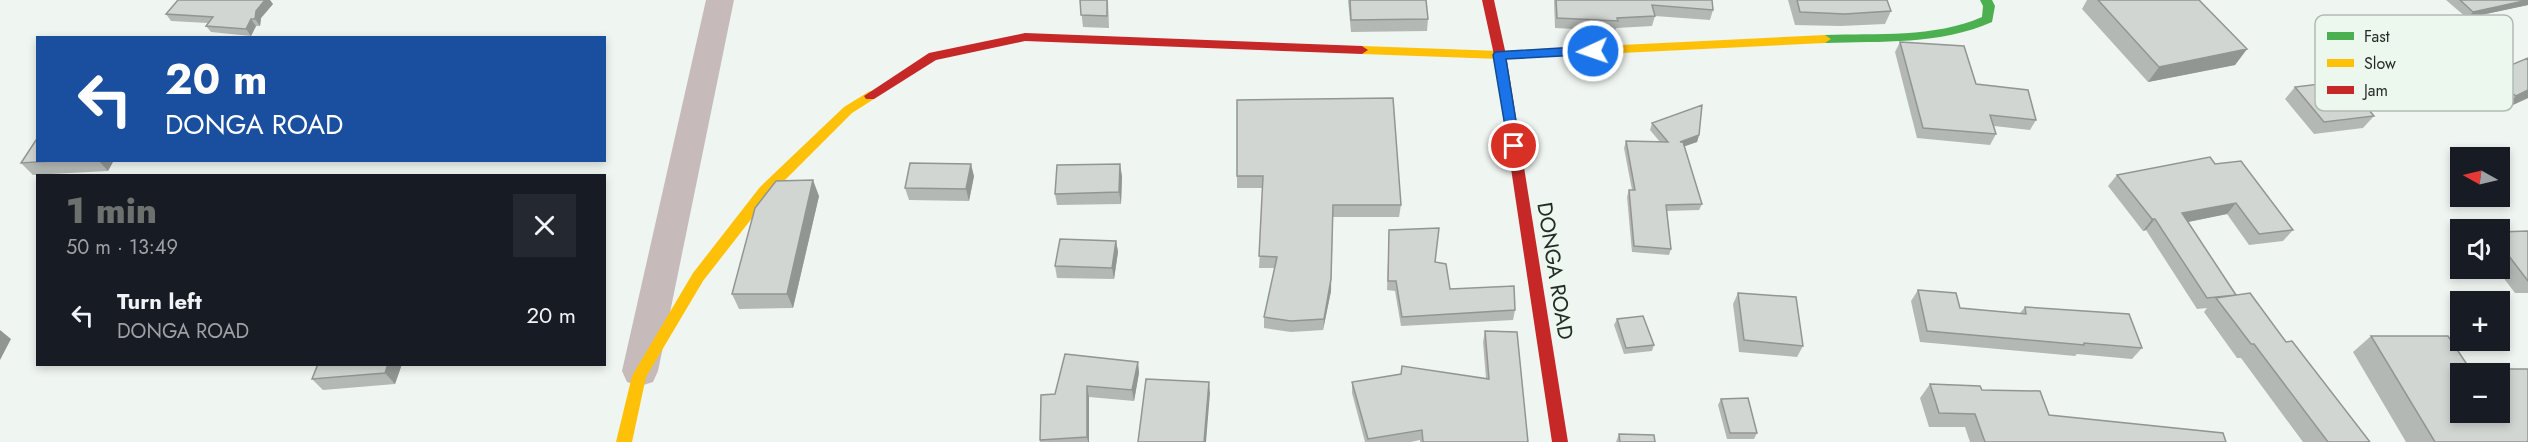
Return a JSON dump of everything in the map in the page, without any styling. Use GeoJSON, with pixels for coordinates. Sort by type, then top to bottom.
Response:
{"type":"FeatureCollection","features":[{"type":"Feature","properties":{"kind":"street"},"geometry":{"type":"LineString","coordinates":[[624,442],[720,0]]}},
{"type":"Feature","properties":{"kind":"street","name":"DONGA ROAD"},"geometry":{"type":"LineString","coordinates":[[1488,0],[1500,55],[1560,442]]}},
{"type":"Feature","properties":{"kind":"street"},"geometry":{"type":"LineString","coordinates":[[639,376],[698,277],[765,191],[848,110],[933,56],[1025,37],[1500,55],[1922,34],[1974,27],[1988,20],[1989,6],[1986,0]]}},
{"type":"Feature","properties":{"kind":"building"},"geometry":{"type":"Polygon","coordinates":[[[178,0],[265,0],[256,11],[255,19],[251,19],[246,29],[206,26],[213,17],[166,14],[178,0]]]}},
{"type":"Feature","properties":{"kind":"building"},"geometry":{"type":"Polygon","coordinates":[[[1080,0],[1107,0],[1107,16],[1081,15],[1080,0]]]}},
{"type":"Feature","properties":{"kind":"building"},"geometry":{"type":"Polygon","coordinates":[[[1350,0],[1426,0],[1428,19],[1351,20],[1350,0]]]}},
{"type":"Feature","properties":{"kind":"building"},"geometry":{"type":"Polygon","coordinates":[[[1556,0],[1712,0],[1713,10],[1652,5],[1655,16],[1617,18],[1618,21],[1557,18],[1556,0]]]}},
{"type":"Feature","properties":{"kind":"building"},"geometry":{"type":"Polygon","coordinates":[[[1797,0],[1887,0],[1891,11],[1845,14],[1800,12],[1797,0]]]}},
{"type":"Feature","properties":{"kind":"building"},"geometry":{"type":"Polygon","coordinates":[[[2098,0],[2199,0],[2247,49],[2159,67],[2098,0]]]}},
{"type":"Feature","properties":{"kind":"building"},"geometry":{"type":"Polygon","coordinates":[[[2460,0],[2528,0],[2473,12],[2460,0]]]}},
{"type":"Feature","properties":{"kind":"building"},"geometry":{"type":"Polygon","coordinates":[[[1900,42],[1964,46],[1976,84],[2028,90],[2036,120],[1990,115],[1996,134],[1923,128],[1900,42]]]}},
{"type":"Feature","properties":{"kind":"building"},"geometry":{"type":"Polygon","coordinates":[[[2528,58],[2528,90],[2516,96],[2513,94],[2513,64],[2528,58]]]}},
{"type":"Feature","properties":{"kind":"building"},"geometry":{"type":"Polygon","coordinates":[[[2315,85],[2315,111],[2370,111],[2374,116],[2324,122],[2295,87],[2315,85]]]}},
{"type":"Feature","properties":{"kind":"building"},"geometry":{"type":"Polygon","coordinates":[[[1393,98],[1401,205],[1333,205],[1331,279],[1324,319],[1291,321],[1264,317],[1277,257],[1259,256],[1263,176],[1237,176],[1237,100],[1393,98]]]}},
{"type":"Feature","properties":{"kind":"building"},"geometry":{"type":"Polygon","coordinates":[[[1702,105],[1699,135],[1680,142],[1683,142],[1702,204],[1666,205],[1671,249],[1634,246],[1629,190],[1635,190],[1626,141],[1668,142],[1652,123],[1702,105]]]}},
{"type":"Feature","properties":{"kind":"building"},"geometry":{"type":"Polygon","coordinates":[[[36,140],[37,162],[21,163],[36,140]]]}},
{"type":"Feature","properties":{"kind":"building"},"geometry":{"type":"Polygon","coordinates":[[[2210,157],[2215,164],[2241,161],[2293,230],[2259,234],[2236,203],[2182,213],[2236,295],[2207,298],[2155,219],[2152,219],[2117,175],[2210,157]]]}},
{"type":"Feature","properties":{"kind":"building"},"geometry":{"type":"Polygon","coordinates":[[[910,163],[971,164],[966,189],[905,188],[910,163]]]}},
{"type":"Feature","properties":{"kind":"building"},"geometry":{"type":"Polygon","coordinates":[[[1120,164],[1119,192],[1055,194],[1057,165],[1120,164]]]}},
{"type":"Feature","properties":{"kind":"building"},"geometry":{"type":"Polygon","coordinates":[[[813,180],[787,294],[732,294],[755,208],[776,181],[813,180]]]}},
{"type":"Feature","properties":{"kind":"building"},"geometry":{"type":"Polygon","coordinates":[[[1439,228],[1435,262],[1446,264],[1450,289],[1514,286],[1515,310],[1402,317],[1396,281],[1388,281],[1389,230],[1439,228]]]}},
{"type":"Feature","properties":{"kind":"building"},"geometry":{"type":"Polygon","coordinates":[[[2528,231],[2528,281],[2510,257],[2510,232],[2528,231]]]}},
{"type":"Feature","properties":{"kind":"building"},"geometry":{"type":"Polygon","coordinates":[[[1060,239],[1116,241],[1112,268],[1055,266],[1060,239]]]}},
{"type":"Feature","properties":{"kind":"building"},"geometry":{"type":"Polygon","coordinates":[[[1918,290],[1956,293],[1960,308],[2026,314],[2025,307],[2129,314],[2142,348],[1927,331],[1918,290]]]}},
{"type":"Feature","properties":{"kind":"building"},"geometry":{"type":"Polygon","coordinates":[[[1738,293],[1796,297],[1803,346],[1744,340],[1738,293]]]}},
{"type":"Feature","properties":{"kind":"building"},"geometry":{"type":"Polygon","coordinates":[[[2250,293],[2286,342],[2292,341],[2370,442],[2328,442],[2216,298],[2250,293]]]}},
{"type":"Feature","properties":{"kind":"building"},"geometry":{"type":"Polygon","coordinates":[[[1643,316],[1654,345],[1626,348],[1617,319],[1643,316]]]}},
{"type":"Feature","properties":{"kind":"building"},"geometry":{"type":"Polygon","coordinates":[[[1485,331],[1517,332],[1528,442],[1423,442],[1422,430],[1368,439],[1352,382],[1401,374],[1402,366],[1489,379],[1485,331]]]}},
{"type":"Feature","properties":{"kind":"building"},"geometry":{"type":"Polygon","coordinates":[[[2371,336],[2448,336],[2450,351],[2458,351],[2466,363],[2450,363],[2450,423],[2510,423],[2510,369],[2528,369],[2528,442],[2435,442],[2371,336]]]}},
{"type":"Feature","properties":{"kind":"building"},"geometry":{"type":"Polygon","coordinates":[[[1065,354],[1138,362],[1132,390],[1087,386],[1087,437],[1040,440],[1041,395],[1055,394],[1065,354]]]}},
{"type":"Feature","properties":{"kind":"building"},"geometry":{"type":"Polygon","coordinates":[[[317,366],[387,366],[385,373],[312,379],[317,366]]]}},
{"type":"Feature","properties":{"kind":"building"},"geometry":{"type":"Polygon","coordinates":[[[1146,379],[1209,382],[1204,442],[1138,442],[1146,379]]]}},
{"type":"Feature","properties":{"kind":"building"},"geometry":{"type":"Polygon","coordinates":[[[1930,384],[1980,386],[1982,390],[2040,391],[2049,415],[2223,433],[2226,442],[1985,442],[1975,414],[1939,413],[1930,384]]]}},
{"type":"Feature","properties":{"kind":"building"},"geometry":{"type":"Polygon","coordinates":[[[1748,398],[1757,433],[1730,433],[1721,399],[1748,398]]]}},
{"type":"Feature","properties":{"kind":"building"},"geometry":{"type":"Polygon","coordinates":[[[1619,434],[1654,435],[1655,442],[1620,442],[1619,434]]]}},
{"type":"Feature","properties":{"kind":"traffic: fast"},"geometry":{"type":"LineString","coordinates":[[1825,39],[1910,36],[1953,31],[1988,19],[1989,6],[1986,0]]}},
{"type":"Feature","properties":{"kind":"traffic: slow"},"geometry":{"type":"LineString","coordinates":[[1362,50],[1500,55],[1825,39]]}},
{"type":"Feature","properties":{"kind":"traffic: slow"},"geometry":{"type":"LineString","coordinates":[[624,442],[639,376],[698,277],[765,191],[848,110],[870,96]]}},
{"type":"Feature","properties":{"kind":"traffic: jam"},"geometry":{"type":"LineString","coordinates":[[1488,0],[1500,55],[1560,442]]}},
{"type":"Feature","properties":{"kind":"traffic: jam"},"geometry":{"type":"LineString","coordinates":[[870,96],[933,56],[1025,37],[1362,50]]}},
{"type":"Feature","properties":{"kind":"route"},"geometry":{"type":"LineString","coordinates":[[1514,146],[1500,55],[1593,51]]}}]}
